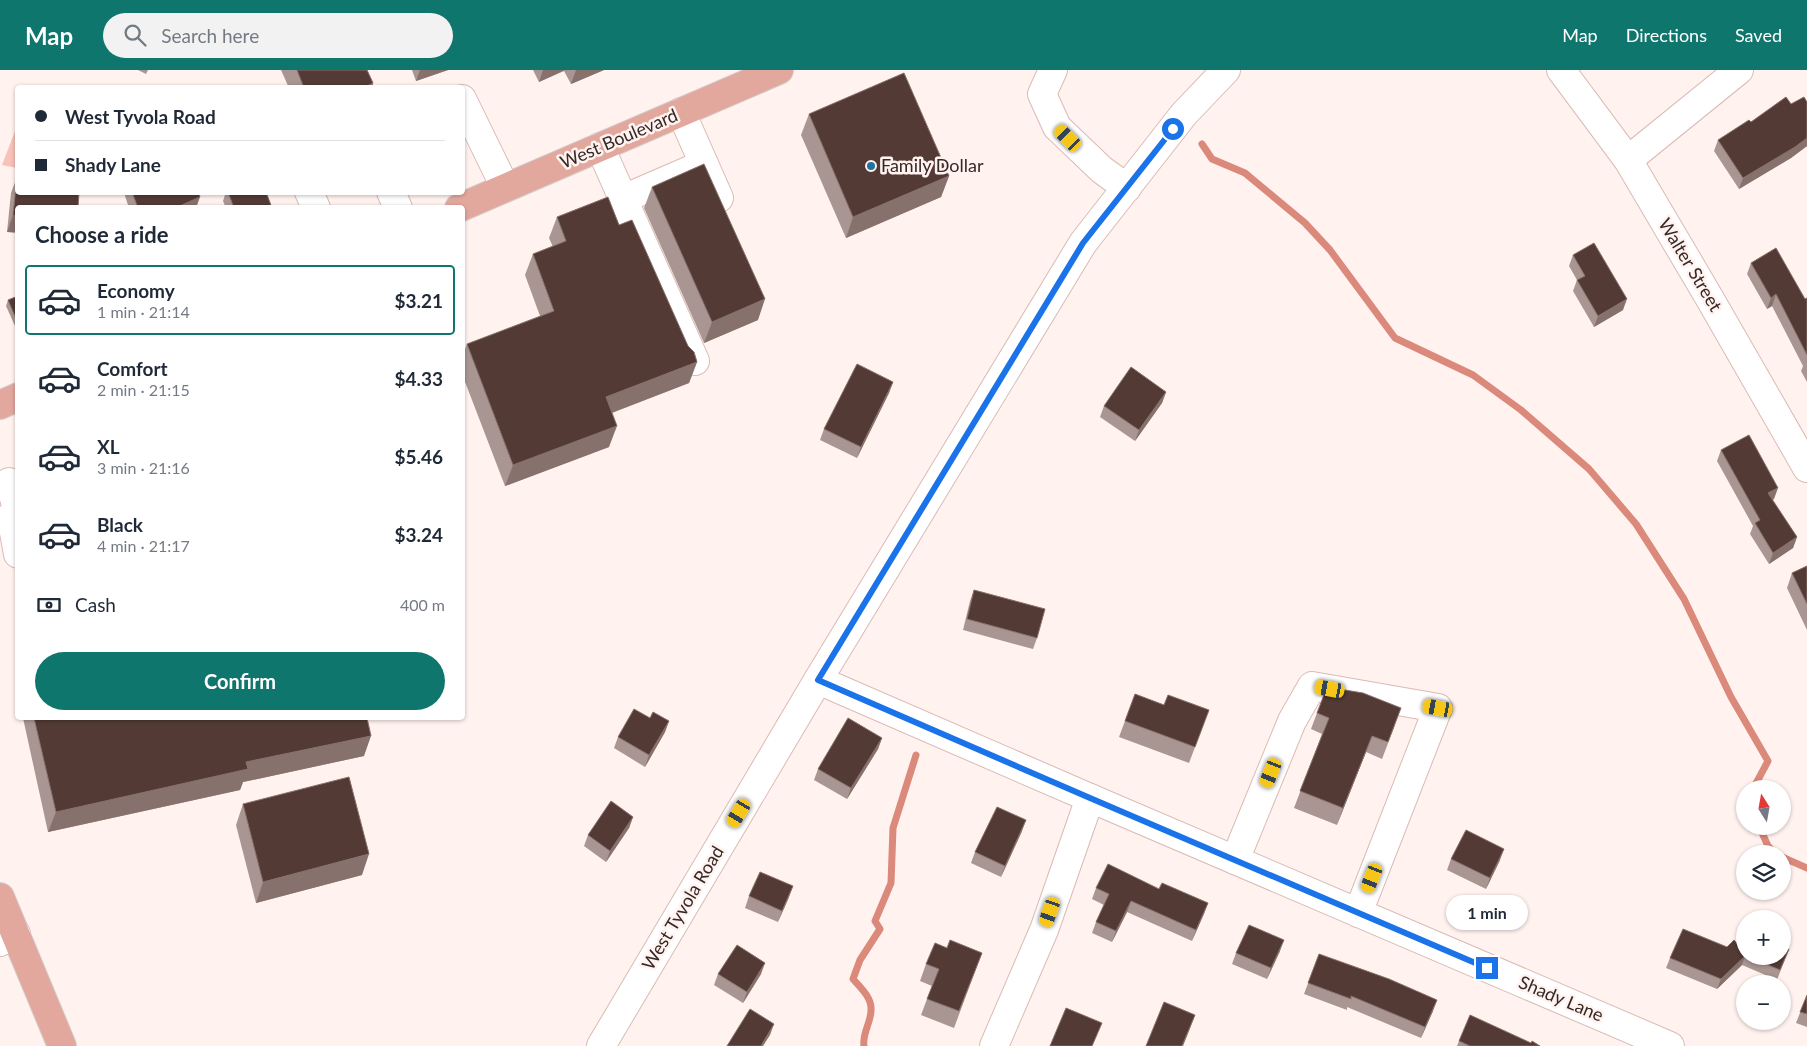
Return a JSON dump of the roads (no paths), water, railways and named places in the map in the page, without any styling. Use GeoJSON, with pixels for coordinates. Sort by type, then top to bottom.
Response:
{"type":"FeatureCollection","features":[{"type":"Feature","properties":{"kind":"main road","name":"West Boulevard"},"geometry":{"type":"LineString","coordinates":[[460,202],[505,187],[779,70]]}},
{"type":"Feature","properties":{"kind":"main road"},"geometry":{"type":"LineString","coordinates":[[0,405],[15,398]]}},
{"type":"Feature","properties":{"kind":"main road"},"geometry":{"type":"LineString","coordinates":[[0,897],[8,938],[62,1046]]}},
{"type":"Feature","properties":{"kind":"street"},"geometry":{"type":"LineString","coordinates":[[1053,70],[1042,94],[1058,127],[1102,170],[1126,188]]}},
{"type":"Feature","properties":{"kind":"street","name":"West Tyvola Road"},"geometry":{"type":"LineString","coordinates":[[601,1046],[818,680],[1083,243],[1184,114],[1226,70]]}},
{"type":"Feature","properties":{"kind":"street","name":"Walter Street"},"geometry":{"type":"LineString","coordinates":[[1561,70],[1628,160],[1807,468]]}},
{"type":"Feature","properties":{"kind":"street"},"geometry":{"type":"LineString","coordinates":[[1628,160],[1739,70]]}},
{"type":"Feature","properties":{"kind":"street"},"geometry":{"type":"LineString","coordinates":[[465,105],[505,187]]}},
{"type":"Feature","properties":{"kind":"street"},"geometry":{"type":"LineString","coordinates":[[681,112],[729,221]]}},
{"type":"Feature","properties":{"kind":"street"},"geometry":{"type":"LineString","coordinates":[[600,147],[695,361]]}},
{"type":"Feature","properties":{"kind":"street"},"geometry":{"type":"LineString","coordinates":[[623,199],[704,164]]}},
{"type":"Feature","properties":{"kind":"street"},"geometry":{"type":"LineString","coordinates":[[9,482],[8,518],[15,543]]}},
{"type":"Feature","properties":{"kind":"street","name":"Shady Lane"},"geometry":{"type":"LineString","coordinates":[[818,680],[1670,1046]]}},
{"type":"Feature","properties":{"kind":"street"},"geometry":{"type":"LineString","coordinates":[[1235,860],[1292,721],[1312,686],[1438,708],[1358,913]]}},
{"type":"Feature","properties":{"kind":"street"},"geometry":{"type":"LineString","coordinates":[[994,1046],[1044,930],[1090,798]]}},
{"type":"Feature","properties":{"kind":"waterway"},"geometry":{"type":"LineString","coordinates":[[1202,144],[1212,159],[1245,173],[1305,223],[1330,250],[1395,338],[1473,375],[1521,410],[1589,469],[1636,524],[1684,599],[1731,697],[1768,761],[1758,780]]}},
{"type":"Feature","properties":{"kind":"waterway"},"geometry":{"type":"LineString","coordinates":[[864,1046],[864,1037],[871,1015],[871,1006],[865,993],[853,979],[860,960],[880,929],[875,921],[891,883],[893,828],[916,755]]}},
{"type":"Feature","properties":{"kind":"waterway"},"geometry":{"type":"LineString","coordinates":[[1763,835],[1768,845]]}},
{"type":"Feature","properties":{"kind":"waterway"},"geometry":{"type":"LineString","coordinates":[[1791,861],[1807,868]]}},
{"type":"Feature","properties":{"kind":"place","name":"Family Dollar"},"geometry":{"type":"Point","coordinates":[871,166]}}]}
